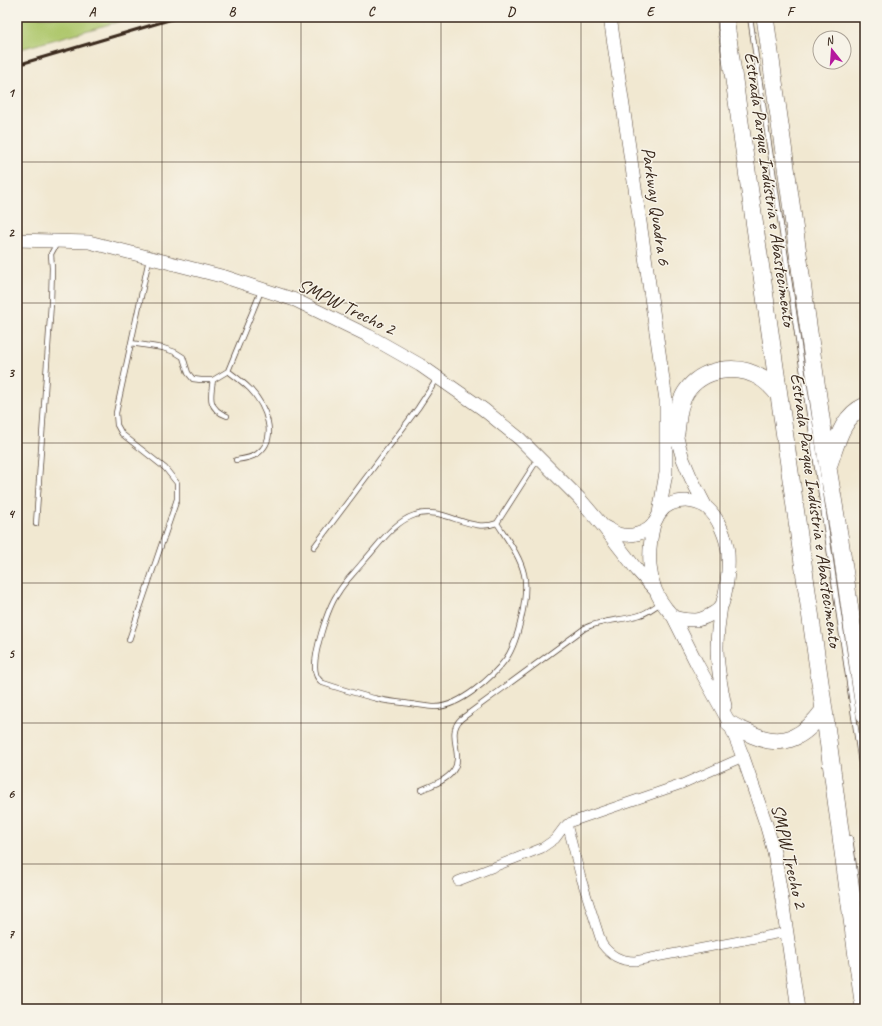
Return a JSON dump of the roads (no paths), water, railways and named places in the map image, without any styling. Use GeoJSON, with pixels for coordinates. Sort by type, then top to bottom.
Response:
{"type":"FeatureCollection","features":[{"type":"Feature","properties":{"kind":"highway","name":"Estrada Parque Indústria e Abastecimento"},"geometry":{"type":"LineString","coordinates":[[725,17],[824,710],[864,1009]]}},
{"type":"Feature","properties":{"kind":"highway","name":"Estrada Parque Indústria e Abastecimento"},"geometry":{"type":"LineString","coordinates":[[765,17],[828,468],[865,710]]}},
{"type":"Feature","properties":{"kind":"highway"},"geometry":{"type":"LineString","coordinates":[[676,433],[679,408],[686,391],[701,378],[717,371],[736,370],[751,373],[762,378],[779,395]]}},
{"type":"Feature","properties":{"kind":"highway"},"geometry":{"type":"LineString","coordinates":[[828,468],[843,426],[851,415],[865,406]]}},
{"type":"Feature","properties":{"kind":"highway"},"geometry":{"type":"LineString","coordinates":[[729,720],[735,727],[763,739],[782,741],[795,737],[807,730],[824,710]]}},
{"type":"Feature","properties":{"kind":"street","name":"Parkway Quadra 6"},"geometry":{"type":"LineString","coordinates":[[610,17],[666,400],[666,473],[656,519]]}},
{"type":"Feature","properties":{"kind":"street","name":"SMPW Trecho 2"},"geometry":{"type":"LineString","coordinates":[[17,240],[89,242],[225,277],[295,300],[369,336],[438,377],[483,409],[520,439],[579,498],[659,597]]}},
{"type":"Feature","properties":{"kind":"street","name":"Parkway Quadra 6"},"geometry":{"type":"LineString","coordinates":[[666,400],[683,458],[691,478],[706,507]]}},
{"type":"Feature","properties":{"kind":"street"},"geometry":{"type":"LineString","coordinates":[[602,525],[618,533],[627,535],[637,534],[644,531],[667,505],[678,501],[690,501],[706,507],[716,518],[722,529],[728,548],[728,579],[718,631],[717,648],[718,667],[729,720]]}},
{"type":"Feature","properties":{"kind":"street"},"geometry":{"type":"LineString","coordinates":[[656,519],[649,550],[651,574],[659,597],[673,616],[697,664],[729,720]]}},
{"type":"Feature","properties":{"kind":"street"},"geometry":{"type":"LineString","coordinates":[[673,616],[684,620],[698,620],[711,614],[722,606]]}},
{"type":"Feature","properties":{"kind":"street","name":"SMPW Trecho 2"},"geometry":{"type":"LineString","coordinates":[[729,720],[743,756],[774,852],[798,1009]]}},
{"type":"Feature","properties":{"kind":"street"},"geometry":{"type":"LineString","coordinates":[[458,881],[542,848],[555,839],[567,824],[682,784],[743,756]]}},
{"type":"Feature","properties":{"kind":"street"},"geometry":{"type":"LineString","coordinates":[[567,824],[581,878],[602,944],[608,952],[615,957],[624,961],[635,961],[787,932]]}},
{"type":"Feature","properties":{"kind":"lane"},"geometry":{"type":"LineString","coordinates":[[750,17],[865,790]]}},
{"type":"Feature","properties":{"kind":"lane"},"geometry":{"type":"LineString","coordinates":[[36,524],[51,303],[51,254],[59,240]]}},
{"type":"Feature","properties":{"kind":"lane"},"geometry":{"type":"LineString","coordinates":[[129,640],[177,498],[177,483],[165,468],[122,434],[117,426],[116,413],[150,257]]}},
{"type":"Feature","properties":{"kind":"lane"},"geometry":{"type":"LineString","coordinates":[[131,343],[163,348],[175,352],[183,357],[188,373],[193,379],[213,380],[228,371],[262,289]]}},
{"type":"Feature","properties":{"kind":"lane"},"geometry":{"type":"LineString","coordinates":[[228,371],[242,381],[259,400],[265,411],[269,427],[264,446],[257,454],[248,458],[236,460]]}},
{"type":"Feature","properties":{"kind":"lane"},"geometry":{"type":"LineString","coordinates":[[314,547],[418,408],[438,377]]}},
{"type":"Feature","properties":{"kind":"lane"},"geometry":{"type":"LineString","coordinates":[[213,380],[211,399],[214,407],[218,413],[227,416]]}},
{"type":"Feature","properties":{"kind":"lane"},"geometry":{"type":"LineString","coordinates":[[497,523],[520,563],[526,586],[516,638],[507,658],[489,678],[470,693],[450,704],[435,707],[379,700],[323,683],[318,679],[315,674],[316,653],[329,608],[338,592],[352,574],[392,531],[402,521],[414,515],[430,512],[483,526],[490,526],[497,523],[539,458]]}},
{"type":"Feature","properties":{"kind":"lane"},"geometry":{"type":"LineString","coordinates":[[421,790],[446,778],[454,770],[457,762],[454,732],[456,724],[461,719],[585,628],[598,622],[639,616],[646,613],[659,597]]}},
{"type":"Feature","properties":{"kind":"lane"},"geometry":{"type":"LineString","coordinates":[[849,836],[865,946]]}},
{"type":"Feature","properties":{"kind":"railway"},"geometry":{"type":"LineString","coordinates":[[17,65],[179,17]]}}]}
